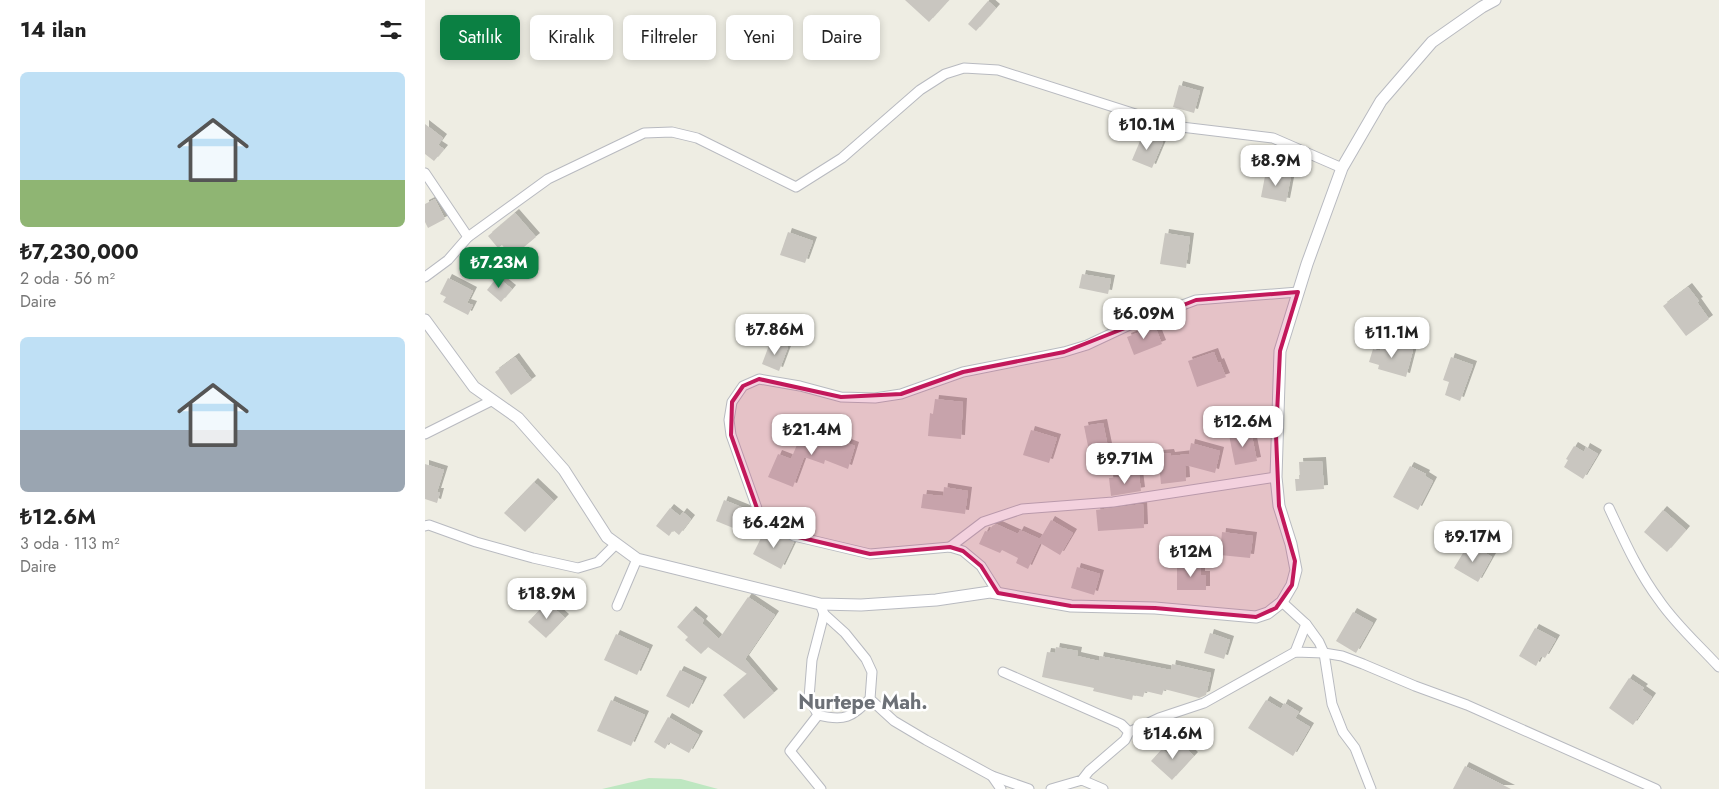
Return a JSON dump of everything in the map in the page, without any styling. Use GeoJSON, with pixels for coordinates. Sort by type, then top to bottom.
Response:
{"type":"FeatureCollection","features":[{"type":"Feature","properties":{"kind":"street"},"geometry":{"type":"LineString","coordinates":[[425,320],[474,387],[518,418],[564,470],[607,537],[637,559],[822,609],[936,600],[990,592],[1071,606],[1155,608],[1256,617],[1269,613],[1282,602],[1293,585],[1296,570],[1291,544],[1279,506],[1275,477],[1280,351],[1307,264],[1342,168],[1381,101],[1432,42],[1495,0]]}},
{"type":"Feature","properties":{"kind":"street"},"geometry":{"type":"LineString","coordinates":[[425,277],[448,260],[468,238],[548,179],[644,133],[672,132],[697,138],[796,186],[842,158],[920,90],[945,74],[964,68],[998,70],[1173,126],[1273,138],[1342,168]]}},
{"type":"Feature","properties":{"kind":"street"},"geometry":{"type":"LineString","coordinates":[[425,173],[468,238]]}},
{"type":"Feature","properties":{"kind":"street"},"geometry":{"type":"LineString","coordinates":[[998,593],[981,566],[963,551],[950,547],[870,554],[794,536],[768,522],[759,514],[731,435],[729,420],[732,402],[743,386],[759,379],[799,386],[841,397],[875,398],[901,394],[963,372],[1064,352],[1087,345],[1134,322],[1196,300],[1298,292]]}},
{"type":"Feature","properties":{"kind":"street"},"geometry":{"type":"LineString","coordinates":[[425,434],[493,400]]}},
{"type":"Feature","properties":{"kind":"street"},"geometry":{"type":"LineString","coordinates":[[950,547],[983,522],[1022,509],[1113,502],[1275,477]]}},
{"type":"Feature","properties":{"kind":"street"},"geometry":{"type":"LineString","coordinates":[[1609,508],[1634,560],[1659,601],[1719,666]]}},
{"type":"Feature","properties":{"kind":"street"},"geometry":{"type":"LineString","coordinates":[[425,526],[429,525],[475,542],[533,558],[578,568],[598,562],[617,544]]}},
{"type":"Feature","properties":{"kind":"street"},"geometry":{"type":"LineString","coordinates":[[617,606],[637,559]]}},
{"type":"Feature","properties":{"kind":"street"},"geometry":{"type":"LineString","coordinates":[[1282,602],[1306,624],[1319,642],[1324,653],[1332,704],[1343,732],[1355,748],[1371,789]]}},
{"type":"Feature","properties":{"kind":"street"},"geometry":{"type":"LineString","coordinates":[[822,609],[866,658],[872,672],[870,699],[853,715],[834,719],[818,715],[809,698],[812,660],[822,609]]}},
{"type":"Feature","properties":{"kind":"street"},"geometry":{"type":"LineString","coordinates":[[1295,652],[1306,624]]}},
{"type":"Feature","properties":{"kind":"street"},"geometry":{"type":"LineString","coordinates":[[1083,780],[1089,771],[1125,740],[1129,732],[1159,718],[1204,703],[1295,652],[1342,656],[1467,705],[1656,789]]}},
{"type":"Feature","properties":{"kind":"street"},"geometry":{"type":"LineString","coordinates":[[1003,672],[1121,724],[1129,732]]}},
{"type":"Feature","properties":{"kind":"street"},"geometry":{"type":"LineString","coordinates":[[870,699],[894,721],[993,776],[1029,789]]}},
{"type":"Feature","properties":{"kind":"street"},"geometry":{"type":"LineString","coordinates":[[818,715],[790,751],[821,789]]}},
{"type":"Feature","properties":{"kind":"street"},"geometry":{"type":"LineString","coordinates":[[993,776],[1001,789]]}},
{"type":"Feature","properties":{"kind":"street"},"geometry":{"type":"LineString","coordinates":[[1051,789],[1083,780],[1103,789]]}},
{"type":"Feature","properties":{"kind":"highlighted area"},"geometry":{"type":"Polygon","coordinates":[[[1298,292],[1280,351],[1276,435],[1279,506],[1295,561],[1292,585],[1276,608],[1256,617],[1155,608],[1071,606],[998,593],[981,566],[963,551],[950,547],[870,554],[794,536],[759,514],[731,435],[732,402],[743,386],[759,379],[841,397],[901,394],[963,372],[1064,352],[1196,300],[1298,292]]]}},
{"type":"Feature","properties":{"kind":"green space"},"geometry":{"type":"Polygon","coordinates":[[[649,778],[681,779],[718,789],[602,789],[649,778]]]}},
{"type":"Feature","properties":{"kind":"building"},"geometry":{"type":"Polygon","coordinates":[[[905,0],[949,0],[929,22],[905,0]]]}},
{"type":"Feature","properties":{"kind":"building"},"geometry":{"type":"Polygon","coordinates":[[[988,1],[996,8],[976,31],[968,24],[988,1]]]}},
{"type":"Feature","properties":{"kind":"building"},"geometry":{"type":"Polygon","coordinates":[[[1179,85],[1200,91],[1194,113],[1173,107],[1179,85]]]}},
{"type":"Feature","properties":{"kind":"building"},"geometry":{"type":"Polygon","coordinates":[[[425,124],[443,138],[438,145],[444,149],[434,161],[425,154],[425,124]]]}},
{"type":"Feature","properties":{"kind":"building"},"geometry":{"type":"Polygon","coordinates":[[[1143,134],[1163,142],[1152,168],[1132,160],[1143,134]]]}},
{"type":"Feature","properties":{"kind":"building"},"geometry":{"type":"Polygon","coordinates":[[[1266,171],[1291,176],[1286,202],[1261,197],[1266,171]]]}},
{"type":"Feature","properties":{"kind":"building"},"geometry":{"type":"Polygon","coordinates":[[[435,199],[445,219],[428,228],[425,222],[425,204],[435,199]]]}},
{"type":"Feature","properties":{"kind":"building"},"geometry":{"type":"Polygon","coordinates":[[[515,213],[536,237],[512,257],[502,245],[498,248],[488,236],[515,213]]]}},
{"type":"Feature","properties":{"kind":"building"},"geometry":{"type":"Polygon","coordinates":[[[788,232],[813,241],[805,263],[780,255],[788,232]]]}},
{"type":"Feature","properties":{"kind":"building"},"geometry":{"type":"Polygon","coordinates":[[[1165,233],[1190,237],[1186,268],[1160,264],[1165,233]]]}},
{"type":"Feature","properties":{"kind":"building"},"geometry":{"type":"Polygon","coordinates":[[[1082,274],[1111,279],[1108,294],[1079,288],[1082,274]]]}},
{"type":"Feature","properties":{"kind":"building"},"geometry":{"type":"Polygon","coordinates":[[[497,277],[512,289],[501,302],[487,290],[497,277]]]}},
{"type":"Feature","properties":{"kind":"building"},"geometry":{"type":"Polygon","coordinates":[[[448,278],[473,291],[467,303],[473,305],[468,315],[443,302],[446,297],[440,294],[448,278]]]}},
{"type":"Feature","properties":{"kind":"building"},"geometry":{"type":"Polygon","coordinates":[[[1688,287],[1699,301],[1697,302],[1709,319],[1686,336],[1663,306],[1688,287]]]}},
{"type":"Feature","properties":{"kind":"building"},"geometry":{"type":"Polygon","coordinates":[[[1155,326],[1162,344],[1134,355],[1127,337],[1155,326]]]}},
{"type":"Feature","properties":{"kind":"building"},"geometry":{"type":"Polygon","coordinates":[[[771,340],[788,347],[779,371],[762,364],[771,340]]]}},
{"type":"Feature","properties":{"kind":"building"},"geometry":{"type":"Polygon","coordinates":[[[1383,342],[1413,350],[1406,377],[1378,369],[1379,365],[1369,362],[1373,349],[1380,351],[1383,342]]]}},
{"type":"Feature","properties":{"kind":"building"},"geometry":{"type":"Polygon","coordinates":[[[1214,352],[1226,377],[1197,387],[1188,361],[1214,352]]]}},
{"type":"Feature","properties":{"kind":"building"},"geometry":{"type":"Polygon","coordinates":[[[515,357],[532,380],[511,395],[495,372],[515,357]]]}},
{"type":"Feature","properties":{"kind":"building"},"geometry":{"type":"Polygon","coordinates":[[[1451,357],[1473,365],[1460,401],[1445,395],[1449,382],[1443,380],[1451,357]]]}},
{"type":"Feature","properties":{"kind":"building"},"geometry":{"type":"Polygon","coordinates":[[[935,399],[963,402],[961,439],[928,436],[930,413],[933,414],[935,399]]]}},
{"type":"Feature","properties":{"kind":"building"},"geometry":{"type":"Polygon","coordinates":[[[1103,423],[1109,452],[1090,456],[1084,426],[1103,423]]]}},
{"type":"Feature","properties":{"kind":"building"},"geometry":{"type":"Polygon","coordinates":[[[810,428],[855,446],[848,469],[825,460],[824,464],[804,457],[793,487],[768,477],[778,454],[791,459],[799,440],[805,442],[810,428]]]}},
{"type":"Feature","properties":{"kind":"building"},"geometry":{"type":"Polygon","coordinates":[[[1031,430],[1057,438],[1049,463],[1023,455],[1031,430]]]}},
{"type":"Feature","properties":{"kind":"building"},"geometry":{"type":"Polygon","coordinates":[[[1251,431],[1257,461],[1235,465],[1229,435],[1251,431]]]}},
{"type":"Feature","properties":{"kind":"building"},"geometry":{"type":"Polygon","coordinates":[[[1191,443],[1220,451],[1215,473],[1185,465],[1186,481],[1161,484],[1158,454],[1170,453],[1171,456],[1189,454],[1191,443]]]}},
{"type":"Feature","properties":{"kind":"building"},"geometry":{"type":"Polygon","coordinates":[[[1574,446],[1584,452],[1586,447],[1598,454],[1583,479],[1564,467],[1568,460],[1566,459],[1574,446]]]}},
{"type":"Feature","properties":{"kind":"building"},"geometry":{"type":"Polygon","coordinates":[[[1322,461],[1324,489],[1296,491],[1295,479],[1300,479],[1299,462],[1322,461]]]}},
{"type":"Feature","properties":{"kind":"building"},"geometry":{"type":"Polygon","coordinates":[[[425,464],[444,470],[437,492],[440,492],[437,503],[425,499],[425,464]]]}},
{"type":"Feature","properties":{"kind":"building"},"geometry":{"type":"Polygon","coordinates":[[[1410,466],[1426,474],[1425,476],[1433,481],[1418,510],[1393,497],[1410,466]]]}},
{"type":"Feature","properties":{"kind":"building"},"geometry":{"type":"Polygon","coordinates":[[[1139,475],[1141,491],[1111,496],[1109,478],[1139,475]]]}},
{"type":"Feature","properties":{"kind":"building"},"geometry":{"type":"Polygon","coordinates":[[[534,482],[554,501],[525,532],[504,513],[534,482]]]}},
{"type":"Feature","properties":{"kind":"building"},"geometry":{"type":"Polygon","coordinates":[[[944,487],[968,491],[965,514],[921,508],[923,494],[943,496],[944,487]]]}},
{"type":"Feature","properties":{"kind":"building"},"geometry":{"type":"Polygon","coordinates":[[[724,500],[751,511],[743,532],[716,521],[724,500]]]}},
{"type":"Feature","properties":{"kind":"building"},"geometry":{"type":"Polygon","coordinates":[[[1143,504],[1144,528],[1098,531],[1096,510],[1143,504]]]}},
{"type":"Feature","properties":{"kind":"building"},"geometry":{"type":"Polygon","coordinates":[[[670,508],[680,516],[683,512],[691,519],[679,535],[673,530],[669,536],[656,526],[670,508]]]}},
{"type":"Feature","properties":{"kind":"building"},"geometry":{"type":"Polygon","coordinates":[[[1663,510],[1686,530],[1667,552],[1644,532],[1663,510]]]}},
{"type":"Feature","properties":{"kind":"building"},"geometry":{"type":"Polygon","coordinates":[[[1051,520],[1073,533],[1060,555],[1040,543],[1028,569],[1016,563],[1018,558],[1002,550],[1000,553],[979,544],[985,531],[989,532],[992,526],[996,524],[1018,534],[1020,530],[1040,539],[1051,520]]]}},
{"type":"Feature","properties":{"kind":"building"},"geometry":{"type":"Polygon","coordinates":[[[770,530],[794,542],[781,569],[753,554],[763,534],[767,536],[770,530]]]}},
{"type":"Feature","properties":{"kind":"building"},"geometry":{"type":"Polygon","coordinates":[[[1222,532],[1253,536],[1250,558],[1220,555],[1222,532]]]}},
{"type":"Feature","properties":{"kind":"building"},"geometry":{"type":"Polygon","coordinates":[[[1469,543],[1492,557],[1478,582],[1454,568],[1469,543]]]}},
{"type":"Feature","properties":{"kind":"building"},"geometry":{"type":"Polygon","coordinates":[[[1177,565],[1201,566],[1201,575],[1206,575],[1206,590],[1177,590],[1177,565]]]}},
{"type":"Feature","properties":{"kind":"building"},"geometry":{"type":"Polygon","coordinates":[[[1077,567],[1100,574],[1094,595],[1071,588],[1077,567]]]}},
{"type":"Feature","properties":{"kind":"building"},"geometry":{"type":"Polygon","coordinates":[[[748,597],[775,615],[745,659],[774,693],[744,719],[723,695],[747,674],[708,647],[701,654],[685,640],[688,637],[677,627],[692,610],[704,620],[702,623],[719,639],[748,597]]]}},
{"type":"Feature","properties":{"kind":"building"},"geometry":{"type":"Polygon","coordinates":[[[547,602],[565,618],[546,638],[528,622],[547,602]]]}},
{"type":"Feature","properties":{"kind":"building"},"geometry":{"type":"Polygon","coordinates":[[[1353,612],[1373,623],[1356,653],[1336,641],[1353,612]]]}},
{"type":"Feature","properties":{"kind":"building"},"geometry":{"type":"Polygon","coordinates":[[[1535,628],[1556,639],[1545,658],[1541,656],[1536,666],[1519,656],[1535,628]]]}},
{"type":"Feature","properties":{"kind":"building"},"geometry":{"type":"Polygon","coordinates":[[[1210,633],[1230,640],[1224,659],[1204,653],[1210,633]]]}},
{"type":"Feature","properties":{"kind":"building"},"geometry":{"type":"Polygon","coordinates":[[[616,634],[649,649],[637,675],[604,660],[616,634]]]}},
{"type":"Feature","properties":{"kind":"building"},"geometry":{"type":"Polygon","coordinates":[[[1056,647],[1078,651],[1077,656],[1099,661],[1100,656],[1171,670],[1172,664],[1211,673],[1206,695],[1199,698],[1164,689],[1162,695],[1145,691],[1143,697],[1133,695],[1132,700],[1093,691],[1094,688],[1042,677],[1047,652],[1055,653],[1056,647]]]}},
{"type":"Feature","properties":{"kind":"building"},"geometry":{"type":"Polygon","coordinates":[[[680,670],[703,681],[689,708],[666,696],[680,670]]]}},
{"type":"Feature","properties":{"kind":"building"},"geometry":{"type":"Polygon","coordinates":[[[1629,678],[1644,688],[1642,690],[1652,697],[1633,725],[1609,708],[1629,678]]]}},
{"type":"Feature","properties":{"kind":"building"},"geometry":{"type":"Polygon","coordinates":[[[611,700],[645,715],[631,746],[597,731],[611,700]]]}},
{"type":"Feature","properties":{"kind":"building"},"geometry":{"type":"Polygon","coordinates":[[[1266,700],[1281,709],[1284,703],[1299,712],[1295,718],[1310,727],[1293,756],[1248,728],[1266,700]]]}},
{"type":"Feature","properties":{"kind":"building"},"geometry":{"type":"Polygon","coordinates":[[[668,717],[699,735],[689,753],[669,742],[665,749],[654,742],[668,717]]]}},
{"type":"Feature","properties":{"kind":"building"},"geometry":{"type":"Polygon","coordinates":[[[1179,742],[1194,756],[1172,780],[1151,761],[1162,749],[1168,754],[1179,742]]]}},
{"type":"Feature","properties":{"kind":"building"},"geometry":{"type":"Polygon","coordinates":[[[1465,766],[1511,789],[1453,789],[1465,766]]]}},
{"type":"Feature","properties":{"kind":"district","name":"Nurtepe Mah."},"geometry":{"type":"Point","coordinates":[863,702]}}]}
